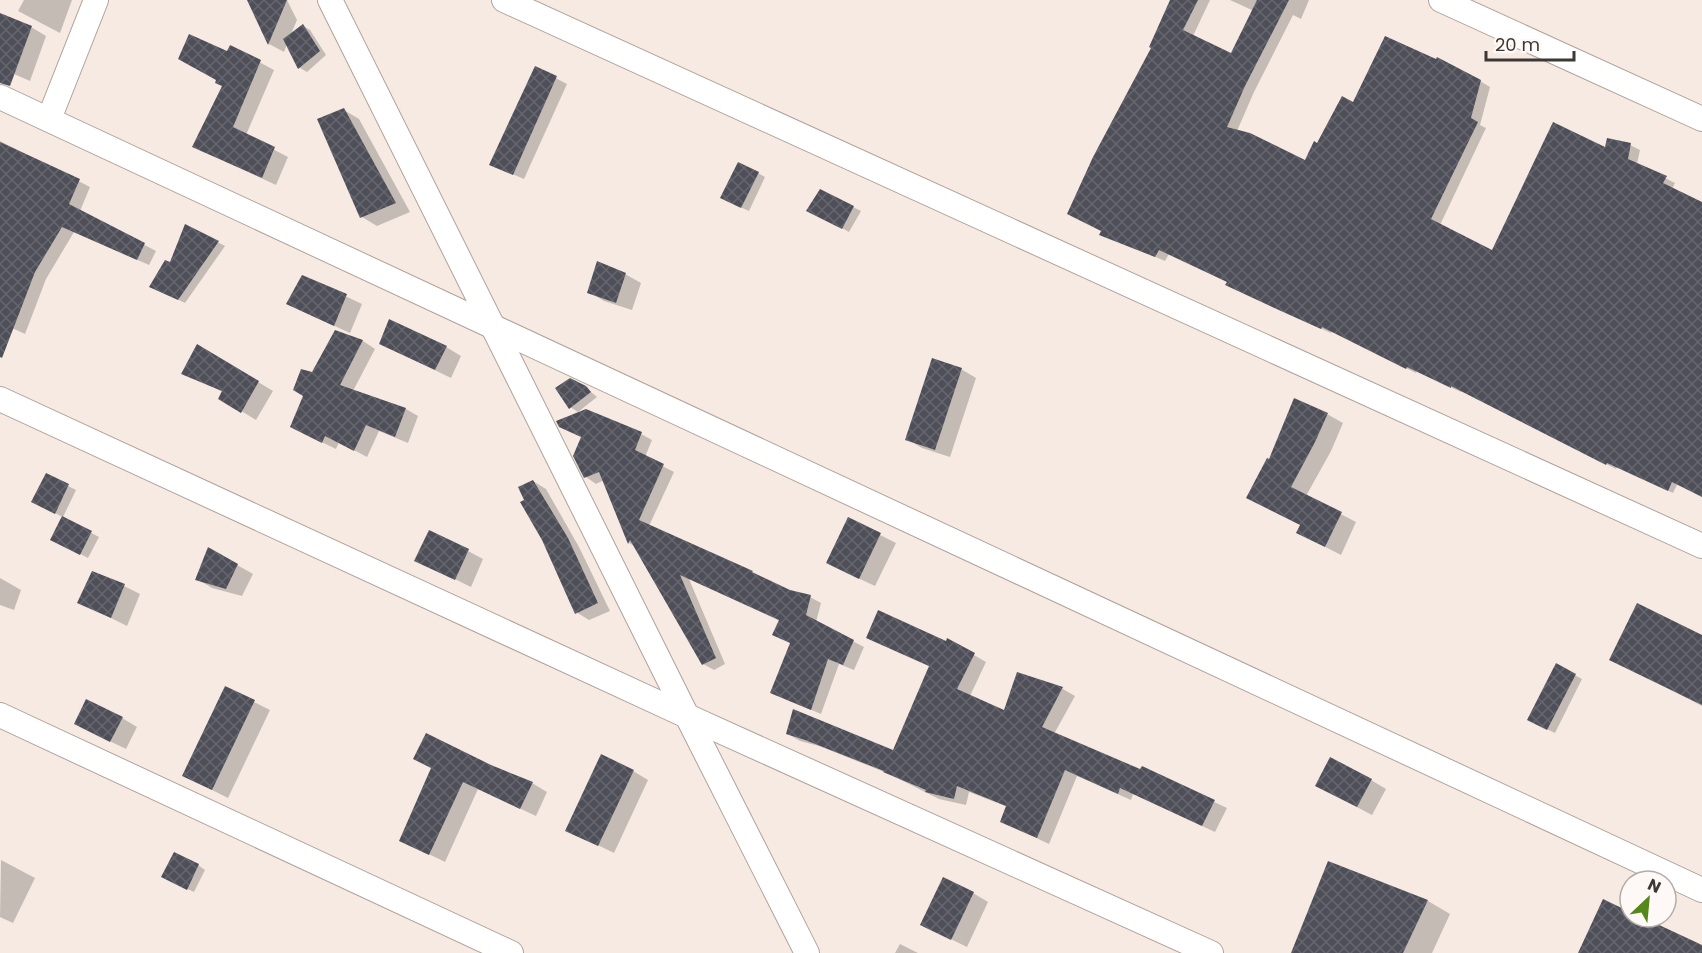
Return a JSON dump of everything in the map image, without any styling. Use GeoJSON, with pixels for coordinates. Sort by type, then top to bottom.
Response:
{"type":"FeatureCollection","features":[{"type":"Feature","properties":{"kind":"street"},"geometry":{"type":"LineString","coordinates":[[49,119],[96,0]]}},
{"type":"Feature","properties":{"kind":"street"},"geometry":{"type":"LineString","coordinates":[[330,0],[491,326],[807,953]]}},
{"type":"Feature","properties":{"kind":"street"},"geometry":{"type":"LineString","coordinates":[[504,0],[1702,546]]}},
{"type":"Feature","properties":{"kind":"street"},"geometry":{"type":"LineString","coordinates":[[1441,0],[1702,119]]}},
{"type":"Feature","properties":{"kind":"street"},"geometry":{"type":"LineString","coordinates":[[0,96],[1702,890]]}},
{"type":"Feature","properties":{"kind":"street"},"geometry":{"type":"LineString","coordinates":[[0,399],[687,716],[1211,953]]}},
{"type":"Feature","properties":{"kind":"street"},"geometry":{"type":"LineString","coordinates":[[0,715],[511,953]]}},
{"type":"Feature","properties":{"kind":"building"},"geometry":{"type":"Polygon","coordinates":[[[247,0],[287,0],[268,45],[247,0]]]}},
{"type":"Feature","properties":{"kind":"building"},"geometry":{"type":"Polygon","coordinates":[[[1170,0],[1198,0],[1183,30],[1231,53],[1257,0],[1289,0],[1245,86],[1227,127],[1250,133],[1305,160],[1314,141],[1317,143],[1342,96],[1353,102],[1385,36],[1436,59],[1437,57],[1481,80],[1471,118],[1478,122],[1431,219],[1492,250],[1553,122],[1605,147],[1607,138],[1631,143],[1628,159],[1667,176],[1663,183],[1702,202],[1702,497],[1672,482],[1668,491],[1607,463],[1606,465],[1451,386],[1451,388],[1407,367],[1406,369],[1322,327],[1321,329],[1225,285],[1227,282],[1159,250],[1155,257],[1099,235],[1101,231],[1067,214],[1093,157],[1151,48],[1149,47],[1170,0]]]}},
{"type":"Feature","properties":{"kind":"building"},"geometry":{"type":"Polygon","coordinates":[[[0,13],[32,26],[10,86],[0,83],[0,13]]]}},
{"type":"Feature","properties":{"kind":"building"},"geometry":{"type":"Polygon","coordinates":[[[303,24],[320,51],[298,69],[283,39],[303,24]]]}},
{"type":"Feature","properties":{"kind":"building"},"geometry":{"type":"Polygon","coordinates":[[[189,34],[227,51],[230,45],[261,60],[233,127],[275,147],[262,178],[192,147],[222,86],[215,83],[216,80],[178,59],[189,34]]]}},
{"type":"Feature","properties":{"kind":"building"},"geometry":{"type":"Polygon","coordinates":[[[535,66],[557,76],[513,175],[489,165],[535,66]]]}},
{"type":"Feature","properties":{"kind":"building"},"geometry":{"type":"Polygon","coordinates":[[[344,108],[396,203],[360,218],[317,119],[344,108]]]}},
{"type":"Feature","properties":{"kind":"building"},"geometry":{"type":"Polygon","coordinates":[[[0,142],[80,179],[69,204],[145,243],[137,260],[62,227],[35,272],[2,358],[0,357],[0,142]]]}},
{"type":"Feature","properties":{"kind":"building"},"geometry":{"type":"Polygon","coordinates":[[[738,162],[759,172],[741,208],[720,198],[738,162]]]}},
{"type":"Feature","properties":{"kind":"building"},"geometry":{"type":"Polygon","coordinates":[[[820,189],[854,206],[842,229],[806,211],[820,189]]]}},
{"type":"Feature","properties":{"kind":"building"},"geometry":{"type":"Polygon","coordinates":[[[185,224],[219,241],[178,300],[149,287],[165,260],[170,262],[185,224]]]}},
{"type":"Feature","properties":{"kind":"building"},"geometry":{"type":"Polygon","coordinates":[[[597,261],[626,273],[616,303],[587,293],[597,261]]]}},
{"type":"Feature","properties":{"kind":"building"},"geometry":{"type":"Polygon","coordinates":[[[302,275],[347,294],[334,326],[286,304],[302,275]]]}},
{"type":"Feature","properties":{"kind":"building"},"geometry":{"type":"Polygon","coordinates":[[[389,319],[447,346],[435,370],[379,344],[389,319]]]}},
{"type":"Feature","properties":{"kind":"building"},"geometry":{"type":"Polygon","coordinates":[[[335,330],[363,340],[340,385],[406,408],[395,437],[366,425],[354,451],[325,436],[322,443],[290,427],[303,396],[293,390],[301,369],[312,372],[335,330]]]}},
{"type":"Feature","properties":{"kind":"building"},"geometry":{"type":"Polygon","coordinates":[[[197,344],[259,381],[241,413],[218,399],[222,391],[181,374],[197,344]]]}},
{"type":"Feature","properties":{"kind":"building"},"geometry":{"type":"Polygon","coordinates":[[[932,358],[962,368],[935,450],[905,440],[932,358]]]}},
{"type":"Feature","properties":{"kind":"building"},"geometry":{"type":"Polygon","coordinates":[[[570,378],[586,386],[591,392],[569,409],[555,388],[570,378]]]}},
{"type":"Feature","properties":{"kind":"building"},"geometry":{"type":"Polygon","coordinates":[[[1294,398],[1328,413],[1291,487],[1342,512],[1325,547],[1296,533],[1300,525],[1246,498],[1267,458],[1269,459],[1294,398]]]}},
{"type":"Feature","properties":{"kind":"building"},"geometry":{"type":"Polygon","coordinates":[[[586,409],[642,432],[635,450],[664,464],[639,520],[790,590],[811,595],[806,615],[854,640],[843,665],[828,659],[811,710],[770,693],[790,643],[772,635],[779,620],[680,575],[716,658],[702,665],[630,540],[628,544],[599,472],[584,478],[573,456],[581,437],[559,427],[556,421],[586,409]]]}},
{"type":"Feature","properties":{"kind":"building"},"geometry":{"type":"Polygon","coordinates":[[[46,473],[69,484],[55,514],[31,502],[46,473]]]}},
{"type":"Feature","properties":{"kind":"building"},"geometry":{"type":"Polygon","coordinates":[[[533,480],[568,538],[598,603],[575,614],[542,540],[520,502],[524,500],[518,487],[533,480]]]}},
{"type":"Feature","properties":{"kind":"building"},"geometry":{"type":"Polygon","coordinates":[[[62,516],[92,531],[80,555],[50,540],[62,516]]]}},
{"type":"Feature","properties":{"kind":"building"},"geometry":{"type":"Polygon","coordinates":[[[848,517],[881,533],[859,579],[826,563],[848,517]]]}},
{"type":"Feature","properties":{"kind":"building"},"geometry":{"type":"Polygon","coordinates":[[[429,530],[469,549],[455,580],[414,561],[429,530]]]}},
{"type":"Feature","properties":{"kind":"building"},"geometry":{"type":"Polygon","coordinates":[[[208,547],[238,564],[226,589],[195,580],[208,547]]]}},
{"type":"Feature","properties":{"kind":"building"},"geometry":{"type":"Polygon","coordinates":[[[92,571],[125,584],[111,618],[77,603],[92,571]]]}},
{"type":"Feature","properties":{"kind":"building"},"geometry":{"type":"Polygon","coordinates":[[[1637,603],[1702,635],[1702,705],[1609,660],[1637,603]]]}},
{"type":"Feature","properties":{"kind":"building"},"geometry":{"type":"Polygon","coordinates":[[[878,610],[946,641],[947,638],[975,653],[957,689],[1004,710],[1017,672],[1063,687],[1042,727],[1140,769],[1142,766],[1215,800],[1202,826],[1120,788],[1118,794],[1065,770],[1037,838],[1000,822],[1006,806],[957,786],[954,799],[925,792],[926,790],[884,771],[786,734],[793,709],[893,750],[929,666],[866,638],[878,610]]]}},
{"type":"Feature","properties":{"kind":"building"},"geometry":{"type":"Polygon","coordinates":[[[1556,663],[1576,674],[1547,730],[1527,720],[1556,663]]]}},
{"type":"Feature","properties":{"kind":"building"},"geometry":{"type":"Polygon","coordinates":[[[225,686],[255,700],[212,790],[182,776],[225,686]]]}},
{"type":"Feature","properties":{"kind":"building"},"geometry":{"type":"Polygon","coordinates":[[[86,699],[123,717],[110,742],[74,724],[86,699]]]}},
{"type":"Feature","properties":{"kind":"building"},"geometry":{"type":"Polygon","coordinates":[[[426,733],[491,765],[533,782],[520,809],[463,782],[429,855],[399,841],[431,768],[413,759],[426,733]]]}},
{"type":"Feature","properties":{"kind":"building"},"geometry":{"type":"Polygon","coordinates":[[[601,754],[634,770],[598,846],[565,831],[601,754]]]}},
{"type":"Feature","properties":{"kind":"building"},"geometry":{"type":"Polygon","coordinates":[[[1330,757],[1372,779],[1357,807],[1315,786],[1330,757]]]}},
{"type":"Feature","properties":{"kind":"building"},"geometry":{"type":"Polygon","coordinates":[[[174,852],[199,864],[187,890],[161,877],[174,852]]]}},
{"type":"Feature","properties":{"kind":"building"},"geometry":{"type":"Polygon","coordinates":[[[1328,861],[1428,900],[1403,953],[1291,953],[1328,861]]]}},
{"type":"Feature","properties":{"kind":"building"},"geometry":{"type":"Polygon","coordinates":[[[943,877],[974,892],[951,940],[920,925],[943,877]]]}},
{"type":"Feature","properties":{"kind":"building"},"geometry":{"type":"Polygon","coordinates":[[[1603,899],[1618,906],[1618,929],[1668,929],[1702,945],[1702,953],[1578,953],[1603,899]]]}}]}
